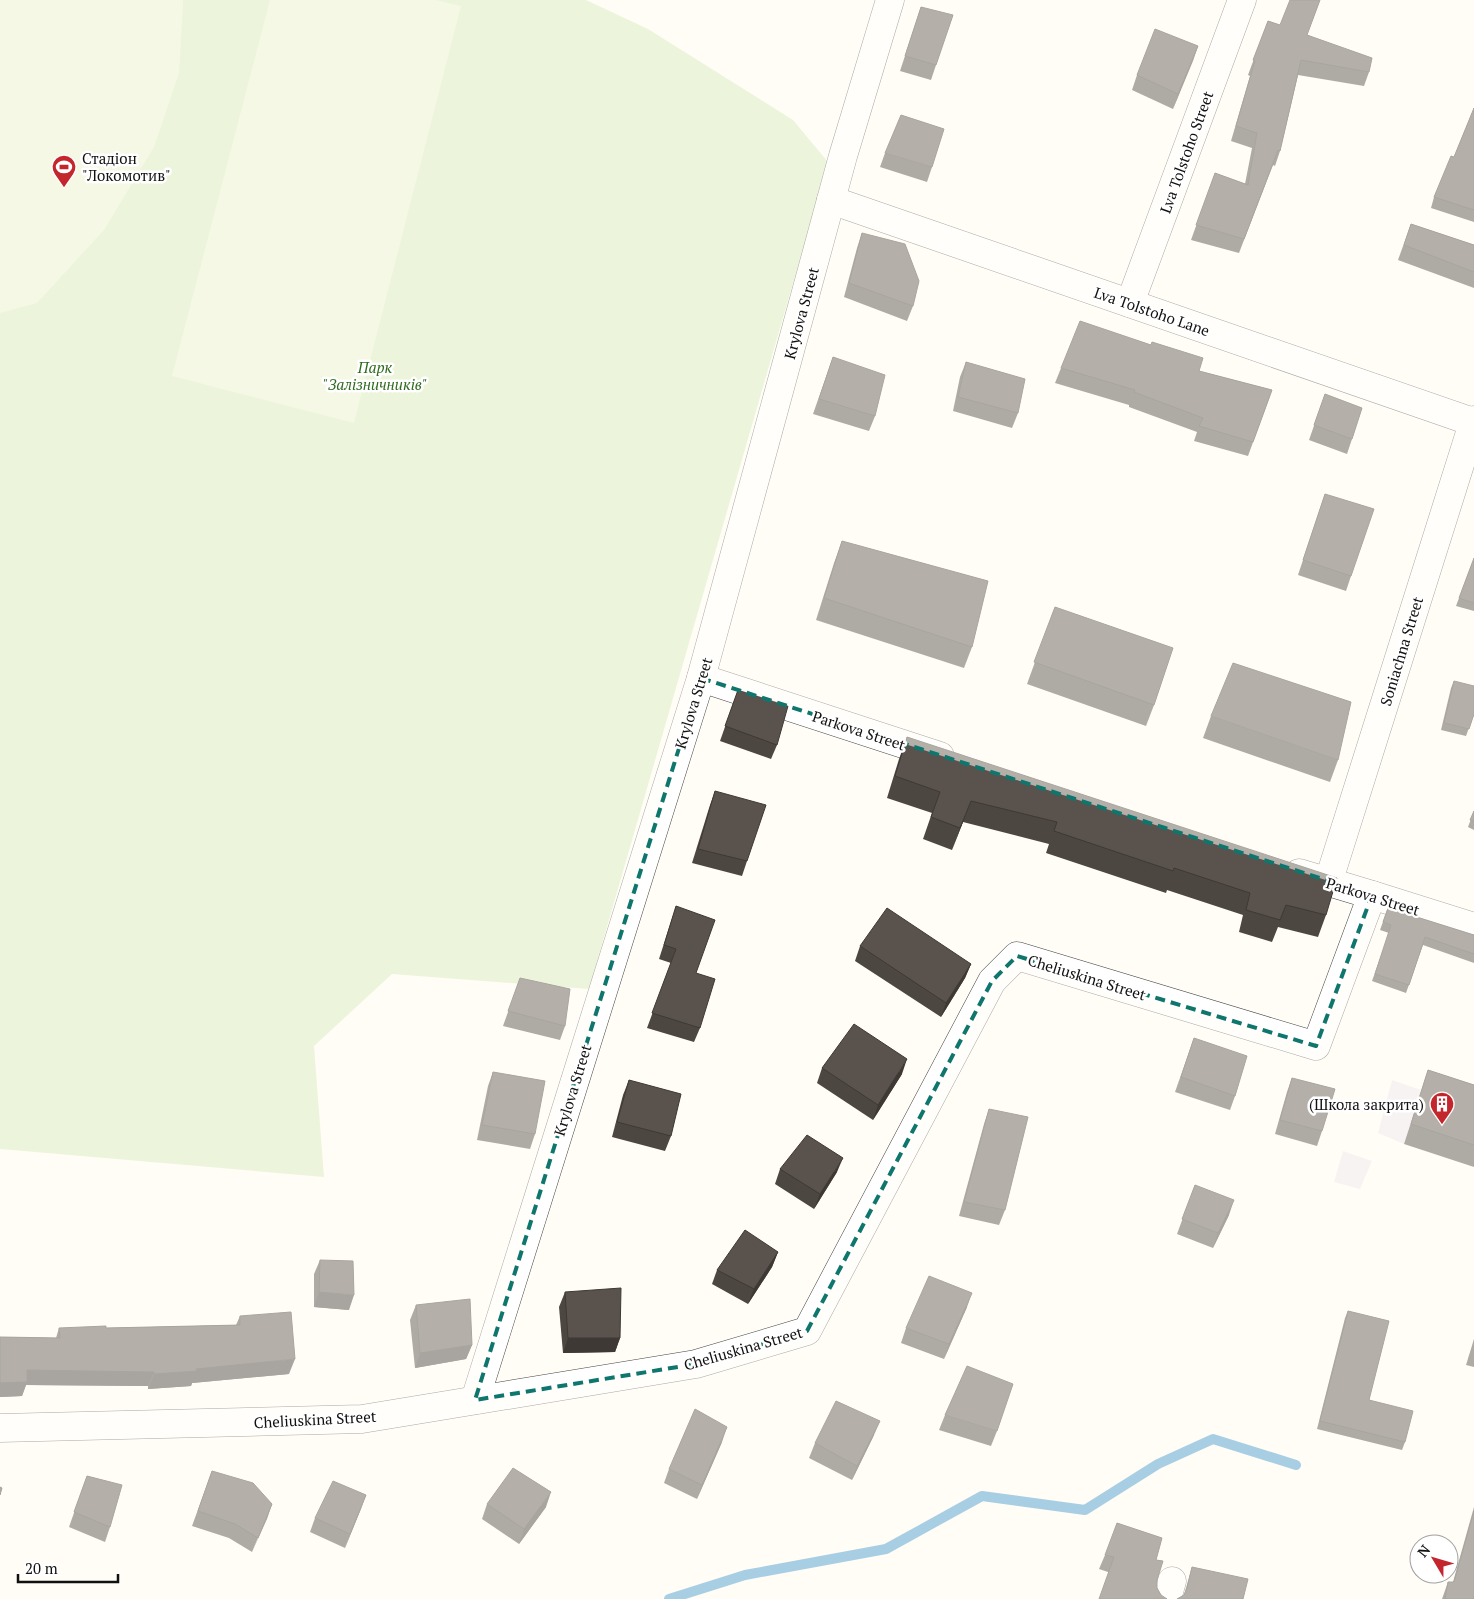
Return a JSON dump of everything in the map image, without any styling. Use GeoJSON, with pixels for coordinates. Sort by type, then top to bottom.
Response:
{"type":"FeatureCollection","features":[{"type":"Feature","properties":{"kind":"street","name":"Krylova Street"},"geometry":{"type":"LineString","coordinates":[[475,1400],[702,678],[843,156],[890,0]]}},
{"type":"Feature","properties":{"kind":"street","name":"Lva Tolstoho Street"},"geometry":{"type":"LineString","coordinates":[[1130,303],[1242,0]]}},
{"type":"Feature","properties":{"kind":"street","name":"Lva Tolstoho Lane"},"geometry":{"type":"LineString","coordinates":[[831,200],[1474,421]]}},
{"type":"Feature","properties":{"kind":"street","name":"Soniachna Street"},"geometry":{"type":"LineString","coordinates":[[1328,883],[1474,421]]}},
{"type":"Feature","properties":{"kind":"street","name":"Parkova Street"},"geometry":{"type":"LineString","coordinates":[[702,678],[967,765]]}},
{"type":"Feature","properties":{"kind":"street","name":"Parkova Street"},"geometry":{"type":"LineString","coordinates":[[1271,864],[1474,927]]}},
{"type":"Feature","properties":{"kind":"street","name":"Cheliuskina Street"},"geometry":{"type":"LineString","coordinates":[[0,1428],[362,1419],[696,1364],[807,1331],[992,981],[1017,956],[1316,1046],[1372,895]]}},
{"type":"Feature","properties":{"kind":"highlighted area"},"geometry":{"type":"Polygon","coordinates":[[[701,678],[1372,895],[1316,1046],[1017,956],[992,981],[807,1331],[696,1364],[475,1400],[701,678]]]}},
{"type":"Feature","properties":{"kind":"shaded area"},"geometry":{"type":"Polygon","coordinates":[[[1392,1080],[1421,1090],[1404,1144],[1378,1133],[1392,1080]]]}},
{"type":"Feature","properties":{"kind":"shaded area"},"geometry":{"type":"Polygon","coordinates":[[[1343,1151],[1372,1161],[1360,1189],[1334,1182],[1343,1151]]]}},
{"type":"Feature","properties":{"kind":"green space","name":"Парк \"Залізничників\""},"geometry":{"type":"Polygon","coordinates":[[[0,0],[586,0],[648,29],[793,120],[828,162],[589,989],[392,974],[314,1046],[324,1177],[0,1149],[0,0]]]}},
{"type":"Feature","properties":{"kind":"green space","name":"Стадіон \"Локомотив\""},"geometry":{"type":"Polygon","coordinates":[[[0,0],[183,0],[183,3],[179,73],[154,147],[104,230],[37,303],[0,313],[0,0]]]}},
{"type":"Feature","properties":{"kind":"green space"},"geometry":{"type":"Polygon","coordinates":[[[270,0],[436,0],[461,6],[354,423],[172,376],[270,0]]]}},
{"type":"Feature","properties":{"kind":"building"},"geometry":{"type":"Polygon","coordinates":[[[1290,0],[1320,0],[1307,35],[1372,58],[1369,72],[1301,60],[1280,151],[1278,150],[1244,239],[1196,225],[1215,173],[1248,185],[1257,133],[1236,126],[1255,61],[1253,60],[1268,21],[1280,25],[1290,0]]]}},
{"type":"Feature","properties":{"kind":"building"},"geometry":{"type":"Polygon","coordinates":[[[921,7],[953,15],[936,65],[905,56],[921,7]]]}},
{"type":"Feature","properties":{"kind":"building"},"geometry":{"type":"Polygon","coordinates":[[[1155,29],[1198,46],[1178,94],[1137,75],[1155,29]]]}},
{"type":"Feature","properties":{"kind":"building"},"geometry":{"type":"Polygon","coordinates":[[[1474,108],[1474,210],[1434,197],[1451,156],[1454,157],[1474,108]]]}},
{"type":"Feature","properties":{"kind":"building"},"geometry":{"type":"Polygon","coordinates":[[[901,115],[944,129],[932,167],[885,153],[901,115]]]}},
{"type":"Feature","properties":{"kind":"building"},"geometry":{"type":"Polygon","coordinates":[[[1411,224],[1474,245],[1474,272],[1404,245],[1411,224]]]}},
{"type":"Feature","properties":{"kind":"building"},"geometry":{"type":"Polygon","coordinates":[[[862,233],[905,244],[919,281],[913,306],[849,283],[862,233]]]}},
{"type":"Feature","properties":{"kind":"building"},"geometry":{"type":"Polygon","coordinates":[[[1080,321],[1151,345],[1152,342],[1203,358],[1199,371],[1272,390],[1253,442],[1199,426],[1203,418],[1134,392],[1135,390],[1061,368],[1080,321]]]}},
{"type":"Feature","properties":{"kind":"building"},"geometry":{"type":"Polygon","coordinates":[[[833,357],[885,375],[875,416],[819,399],[833,357]]]}},
{"type":"Feature","properties":{"kind":"building"},"geometry":{"type":"Polygon","coordinates":[[[966,362],[1025,379],[1018,413],[958,397],[966,362]]]}},
{"type":"Feature","properties":{"kind":"building"},"geometry":{"type":"Polygon","coordinates":[[[1325,394],[1362,408],[1352,439],[1314,425],[1325,394]]]}},
{"type":"Feature","properties":{"kind":"building"},"geometry":{"type":"Polygon","coordinates":[[[1325,494],[1374,509],[1351,576],[1303,560],[1325,494]]]}},
{"type":"Feature","properties":{"kind":"building"},"geometry":{"type":"Polygon","coordinates":[[[842,541],[988,581],[972,647],[824,598],[842,541]]]}},
{"type":"Feature","properties":{"kind":"building"},"geometry":{"type":"Polygon","coordinates":[[[1474,558],[1474,603],[1459,598],[1474,558]]]}},
{"type":"Feature","properties":{"kind":"building"},"geometry":{"type":"Polygon","coordinates":[[[1055,607],[1173,648],[1154,705],[1034,662],[1055,607]]]}},
{"type":"Feature","properties":{"kind":"building"},"geometry":{"type":"Polygon","coordinates":[[[1233,663],[1351,702],[1338,760],[1211,716],[1233,663]]]}},
{"type":"Feature","properties":{"kind":"building"},"geometry":{"type":"Polygon","coordinates":[[[1454,681],[1474,686],[1474,714],[1469,729],[1444,723],[1454,681]]]}},
{"type":"Feature","properties":{"kind":"building"},"geometry":{"type":"Polygon","coordinates":[[[738,690],[788,706],[777,745],[725,726],[738,690]]]}},
{"type":"Feature","properties":{"kind":"building"},"geometry":{"type":"Polygon","coordinates":[[[907,737],[1337,878],[1326,915],[1286,905],[1280,920],[1246,910],[1250,893],[1174,868],[1173,871],[1054,831],[1057,822],[971,801],[960,828],[931,817],[940,792],[895,776],[907,737]]]}},
{"type":"Feature","properties":{"kind":"building"},"geometry":{"type":"Polygon","coordinates":[[[715,791],[766,805],[747,861],[698,849],[715,791]]]}},
{"type":"Feature","properties":{"kind":"building"},"geometry":{"type":"Polygon","coordinates":[[[1474,811],[1474,821],[1470,820],[1474,811]]]}},
{"type":"Feature","properties":{"kind":"building"},"geometry":{"type":"Polygon","coordinates":[[[676,906],[715,920],[696,973],[715,979],[700,1028],[652,1013],[676,949],[664,945],[676,906]]]}},
{"type":"Feature","properties":{"kind":"building"},"geometry":{"type":"Polygon","coordinates":[[[887,908],[971,964],[946,1003],[860,946],[887,908]]]}},
{"type":"Feature","properties":{"kind":"building"},"geometry":{"type":"Polygon","coordinates":[[[1388,908],[1474,935],[1474,954],[1425,937],[1409,985],[1375,974],[1391,925],[1383,922],[1388,908]]]}},
{"type":"Feature","properties":{"kind":"building"},"geometry":{"type":"Polygon","coordinates":[[[520,978],[570,989],[565,1026],[508,1011],[520,978]]]}},
{"type":"Feature","properties":{"kind":"building"},"geometry":{"type":"Polygon","coordinates":[[[854,1024],[907,1059],[878,1105],[822,1068],[854,1024]]]}},
{"type":"Feature","properties":{"kind":"building"},"geometry":{"type":"Polygon","coordinates":[[[1194,1038],[1247,1056],[1235,1096],[1181,1077],[1194,1038]]]}},
{"type":"Feature","properties":{"kind":"building"},"geometry":{"type":"Polygon","coordinates":[[[1428,1070],[1474,1085],[1474,1145],[1411,1124],[1428,1070]]]}},
{"type":"Feature","properties":{"kind":"building"},"geometry":{"type":"Polygon","coordinates":[[[493,1072],[545,1081],[535,1134],[482,1125],[493,1072]]]}},
{"type":"Feature","properties":{"kind":"building"},"geometry":{"type":"Polygon","coordinates":[[[1292,1078],[1335,1089],[1322,1131],[1280,1120],[1292,1078]]]}},
{"type":"Feature","properties":{"kind":"building"},"geometry":{"type":"Polygon","coordinates":[[[629,1080],[681,1094],[671,1136],[617,1122],[629,1080]]]}},
{"type":"Feature","properties":{"kind":"building"},"geometry":{"type":"Polygon","coordinates":[[[989,1109],[1028,1117],[1005,1210],[964,1202],[989,1109]]]}},
{"type":"Feature","properties":{"kind":"building"},"geometry":{"type":"Polygon","coordinates":[[[807,1135],[843,1158],[820,1194],[780,1169],[807,1135]]]}},
{"type":"Feature","properties":{"kind":"building"},"geometry":{"type":"Polygon","coordinates":[[[1195,1185],[1234,1200],[1218,1233],[1182,1219],[1195,1185]]]}},
{"type":"Feature","properties":{"kind":"building"},"geometry":{"type":"Polygon","coordinates":[[[745,1230],[778,1252],[754,1289],[717,1270],[745,1230]]]}},
{"type":"Feature","properties":{"kind":"building"},"geometry":{"type":"Polygon","coordinates":[[[320,1260],[353,1261],[354,1295],[319,1292],[320,1260]]]}},
{"type":"Feature","properties":{"kind":"building"},"geometry":{"type":"Polygon","coordinates":[[[929,1276],[972,1293],[949,1344],[906,1328],[929,1276]]]}},
{"type":"Feature","properties":{"kind":"building"},"geometry":{"type":"Polygon","coordinates":[[[621,1288],[620,1338],[568,1338],[565,1292],[621,1288]]]}},
{"type":"Feature","properties":{"kind":"building"},"geometry":{"type":"Polygon","coordinates":[[[470,1299],[472,1345],[420,1353],[416,1305],[470,1299]]]}},
{"type":"Feature","properties":{"kind":"building"},"geometry":{"type":"Polygon","coordinates":[[[1348,1311],[1389,1321],[1369,1400],[1413,1411],[1405,1442],[1320,1421],[1348,1311]]]}},
{"type":"Feature","properties":{"kind":"building"},"geometry":{"type":"Polygon","coordinates":[[[291,1312],[295,1359],[196,1369],[197,1371],[154,1374],[154,1372],[27,1370],[27,1382],[0,1383],[0,1337],[60,1338],[59,1328],[240,1325],[240,1316],[291,1312]]]}},
{"type":"Feature","properties":{"kind":"building"},"geometry":{"type":"Polygon","coordinates":[[[967,1366],[1013,1384],[997,1431],[945,1415],[967,1366]]]}},
{"type":"Feature","properties":{"kind":"building"},"geometry":{"type":"Polygon","coordinates":[[[836,1401],[880,1421],[857,1466],[815,1443],[836,1401]]]}},
{"type":"Feature","properties":{"kind":"building"},"geometry":{"type":"Polygon","coordinates":[[[695,1409],[727,1427],[702,1485],[669,1469],[695,1409]]]}},
{"type":"Feature","properties":{"kind":"building"},"geometry":{"type":"Polygon","coordinates":[[[513,1468],[551,1492],[524,1529],[487,1504],[513,1468]]]}},
{"type":"Feature","properties":{"kind":"building"},"geometry":{"type":"Polygon","coordinates":[[[212,1471],[253,1483],[272,1504],[258,1538],[235,1524],[198,1511],[212,1471]]]}},
{"type":"Feature","properties":{"kind":"building"},"geometry":{"type":"Polygon","coordinates":[[[87,1476],[122,1485],[110,1527],[74,1512],[87,1476]]]}},
{"type":"Feature","properties":{"kind":"building"},"geometry":{"type":"Polygon","coordinates":[[[333,1481],[366,1495],[350,1534],[315,1518],[333,1481]]]}},
{"type":"Feature","properties":{"kind":"building"},"geometry":{"type":"Polygon","coordinates":[[[1474,1511],[1474,1599],[1445,1599],[1448,1584],[1459,1584],[1459,1564],[1474,1511]]]}},
{"type":"Feature","properties":{"kind":"building"},"geometry":{"type":"Polygon","coordinates":[[[1117,1523],[1162,1538],[1156,1560],[1163,1561],[1157,1580],[1157,1588],[1161,1595],[1167,1599],[1099,1599],[1114,1557],[1105,1555],[1117,1523]]]}},
{"type":"Feature","properties":{"kind":"building"},"geometry":{"type":"Polygon","coordinates":[[[1192,1567],[1248,1579],[1243,1599],[1177,1599],[1184,1595],[1192,1567]]]}},
{"type":"Feature","properties":{"kind":"waterway"},"geometry":{"type":"LineString","coordinates":[[669,1599],[745,1575],[886,1549],[982,1496],[1085,1510],[1158,1464],[1213,1439],[1296,1465]]}},
{"type":"Feature","properties":{"kind":"place","name":"Стадіон \"Локомотив\""},"geometry":{"type":"Point","coordinates":[64,188]}},
{"type":"Feature","properties":{"kind":"place","name":"(Школа закрита)"},"geometry":{"type":"Point","coordinates":[1442,1125]}}]}
